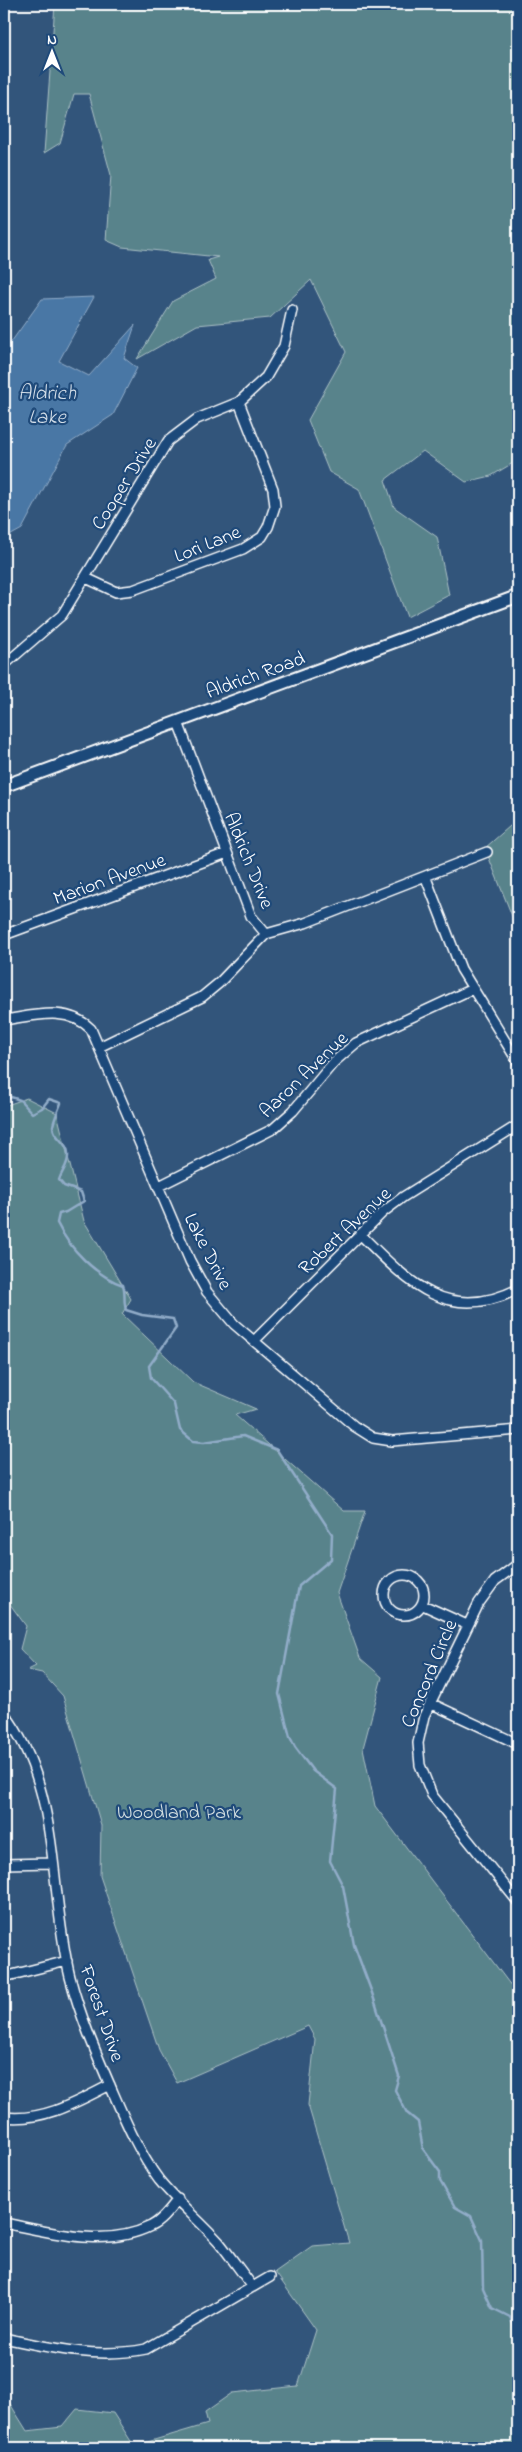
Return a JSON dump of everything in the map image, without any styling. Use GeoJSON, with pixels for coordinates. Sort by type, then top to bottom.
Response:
{"type":"FeatureCollection","features":[{"type":"Feature","properties":{"kind":"main road","name":"Aldrich Road"},"geometry":{"type":"LineString","coordinates":[[4,784],[178,722],[518,596]]}},
{"type":"Feature","properties":{"kind":"street","name":"Cooper Drive"},"geometry":{"type":"LineString","coordinates":[[4,665],[56,622],[86,578],[168,441],[197,419],[239,402],[266,377],[276,363],[288,332],[292,310]]}},
{"type":"Feature","properties":{"kind":"street","name":"Lori Lane"},"geometry":{"type":"LineString","coordinates":[[86,578],[116,592],[133,590],[244,549],[262,537],[273,517],[274,495],[239,402]]}},
{"type":"Feature","properties":{"kind":"street","name":"Aldrich Drive"},"geometry":{"type":"LineString","coordinates":[[178,722],[251,916],[266,934],[305,923],[426,878],[487,852]]}},
{"type":"Feature","properties":{"kind":"street","name":"Marion Avenue"},"geometry":{"type":"LineString","coordinates":[[4,935],[227,853]]}},
{"type":"Feature","properties":{"kind":"street"},"geometry":{"type":"LineString","coordinates":[[426,878],[461,968],[518,1062]]}},
{"type":"Feature","properties":{"kind":"street"},"geometry":{"type":"LineString","coordinates":[[99,1047],[202,997],[219,983],[266,934]]}},
{"type":"Feature","properties":{"kind":"street","name":"Aaron Avenue"},"geometry":{"type":"LineString","coordinates":[[159,1186],[273,1129],[293,1111],[334,1062],[356,1043],[472,989]]}},
{"type":"Feature","properties":{"kind":"street","name":"Lake Drive"},"geometry":{"type":"LineString","coordinates":[[4,1020],[52,1014],[69,1014],[84,1022],[91,1029],[190,1261],[207,1292],[227,1316],[254,1341],[354,1426],[373,1438],[392,1441],[518,1430]]}},
{"type":"Feature","properties":{"kind":"street","name":"Robert Avenue"},"geometry":{"type":"LineString","coordinates":[[254,1341],[360,1234],[403,1197],[518,1125]]}},
{"type":"Feature","properties":{"kind":"street"},"geometry":{"type":"LineString","coordinates":[[360,1234],[403,1277],[415,1286],[437,1296],[474,1301],[498,1297],[518,1289]]}},
{"type":"Feature","properties":{"kind":"street","name":"Concord Circle"},"geometry":{"type":"LineString","coordinates":[[518,1564],[501,1575],[490,1586],[467,1625],[430,1702],[418,1743],[420,1765],[428,1788],[518,1902]]}},
{"type":"Feature","properties":{"kind":"street"},"geometry":{"type":"LineString","coordinates":[[400,1576],[412,1577],[422,1586],[423,1605],[411,1614],[396,1614],[385,1602],[385,1588],[394,1578],[400,1576]]}},
{"type":"Feature","properties":{"kind":"street"},"geometry":{"type":"LineString","coordinates":[[423,1605],[467,1625]]}},
{"type":"Feature","properties":{"kind":"street"},"geometry":{"type":"LineString","coordinates":[[430,1702],[518,1744]]}},
{"type":"Feature","properties":{"kind":"street","name":"Forest Drive"},"geometry":{"type":"LineString","coordinates":[[4,1713],[22,1741],[40,1785],[46,1806],[60,1927],[67,1961],[80,2009],[110,2085],[142,2153],[160,2180],[220,2244],[254,2287]]}},
{"type":"Feature","properties":{"kind":"street"},"geometry":{"type":"LineString","coordinates":[[4,1864],[53,1863]]}},
{"type":"Feature","properties":{"kind":"street"},"geometry":{"type":"LineString","coordinates":[[4,1977],[67,1961]]}},
{"type":"Feature","properties":{"kind":"street"},"geometry":{"type":"LineString","coordinates":[[4,2117],[34,2116],[54,2111],[75,2103],[110,2085]]}},
{"type":"Feature","properties":{"kind":"street"},"geometry":{"type":"LineString","coordinates":[[4,2224],[78,2237],[105,2238],[136,2232],[152,2226],[178,2200]]}},
{"type":"Feature","properties":{"kind":"street"},"geometry":{"type":"LineString","coordinates":[[4,2338],[84,2353],[137,2351],[161,2341],[270,2278]]}},
{"type":"Feature","properties":{"kind":"green space"},"geometry":{"type":"Polygon","coordinates":[[[55,4],[518,4],[518,460],[491,476],[466,482],[423,451],[385,480],[394,507],[437,537],[449,595],[407,617],[359,489],[329,472],[308,420],[346,352],[311,280],[270,318],[197,325],[137,359],[173,301],[216,279],[208,260],[218,257],[122,247],[106,240],[111,175],[89,94],[74,94],[60,143],[44,153],[55,4]]]}},
{"type":"Feature","properties":{"kind":"green space"},"geometry":{"type":"Polygon","coordinates":[[[518,819],[518,931],[485,848],[518,819]]]}},
{"type":"Feature","properties":{"kind":"green space","name":"Woodland Park"},"geometry":{"type":"Polygon","coordinates":[[[27,1098],[57,1113],[84,1221],[131,1299],[122,1314],[193,1382],[256,1409],[235,1415],[344,1511],[365,1511],[337,1593],[360,1658],[382,1677],[363,1748],[375,1806],[518,1995],[518,2448],[4,2448],[4,2394],[27,2431],[62,2427],[77,2409],[113,2413],[134,2446],[208,2424],[205,2412],[232,2393],[298,2386],[316,2330],[275,2272],[312,2246],[349,2243],[308,2105],[315,2039],[308,2026],[177,2083],[159,2050],[100,1876],[101,1825],[63,1696],[42,1673],[28,1670],[36,1666],[20,1649],[26,1626],[4,1596],[4,1106],[27,1098]]]}},
{"type":"Feature","properties":{"kind":"water","name":"Aldrich Lake"},"geometry":{"type":"Polygon","coordinates":[[[94,297],[59,361],[89,376],[135,325],[124,358],[137,368],[113,415],[67,445],[22,529],[4,539],[4,352],[42,299],[94,297]]]}},
{"type":"Feature","properties":{"kind":"waterway"},"geometry":{"type":"LineString","coordinates":[[4,1102],[11,1097],[20,1100],[32,1113],[42,1108],[49,1099],[61,1103],[53,1126],[55,1134],[66,1146],[68,1158],[59,1180],[64,1186],[81,1192],[84,1201],[59,1214],[57,1223],[69,1242],[84,1260],[103,1275],[123,1285],[126,1310],[142,1315],[173,1319],[176,1328],[149,1366],[151,1378],[174,1404],[180,1430],[193,1441],[204,1442],[243,1436],[277,1450],[332,1534],[331,1559],[299,1586],[279,1694],[290,1737],[295,1747],[313,1771],[337,1789],[330,1861],[343,1886],[354,1945],[399,2076],[395,2090],[407,2113],[418,2122],[423,2149],[440,2172],[440,2181],[455,2207],[471,2216],[482,2240],[483,2288],[492,2308],[510,2317],[518,2336]]}}]}
